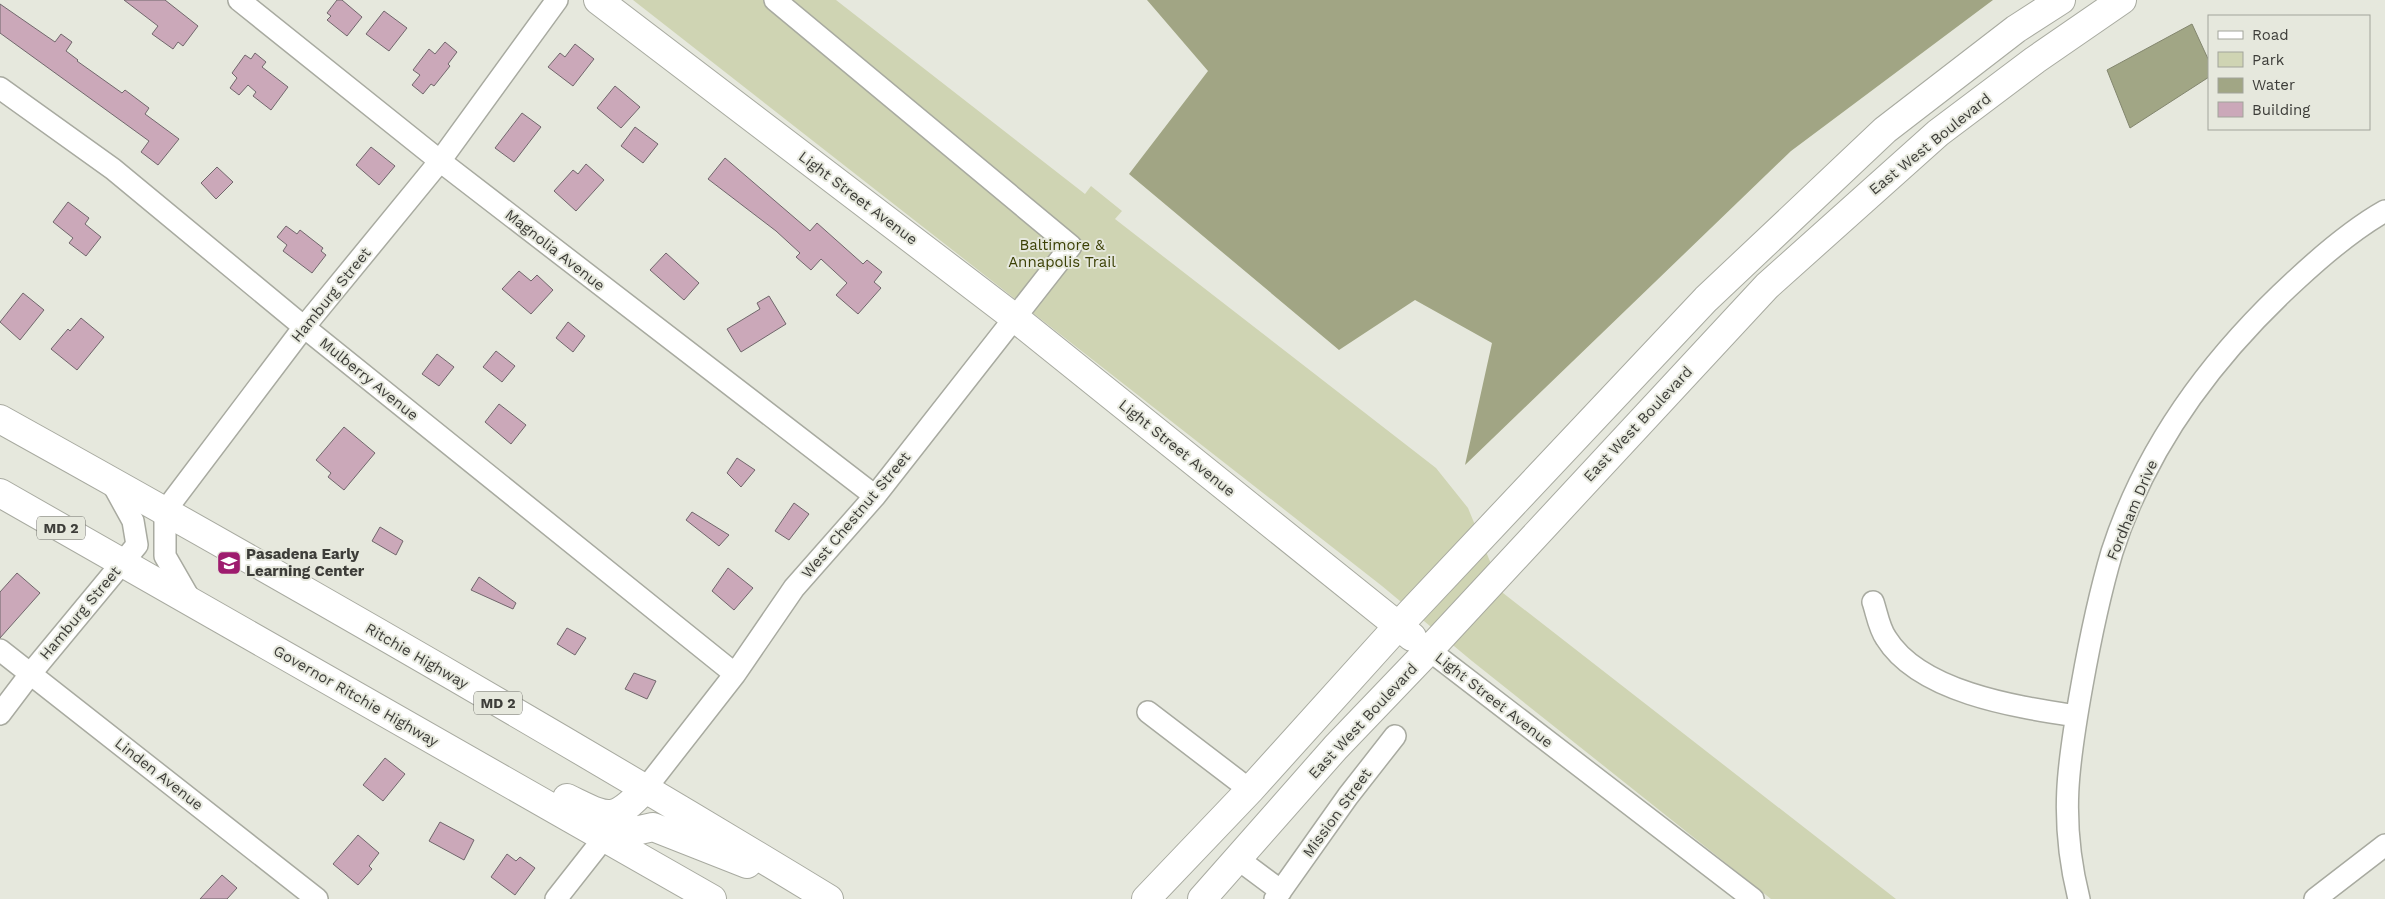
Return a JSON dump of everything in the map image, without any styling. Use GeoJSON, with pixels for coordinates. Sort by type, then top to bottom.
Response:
{"type":"FeatureCollection","features":[{"type":"Feature","properties":{"kind":"main road","name":"Light Street Avenue"},"geometry":{"type":"LineString","coordinates":[[598,0],[1015,318],[1429,650]]}},
{"type":"Feature","properties":{"kind":"main road"},"geometry":{"type":"LineString","coordinates":[[1146,899],[1250,790],[1398,626],[1713,292],[1885,130],[2016,29],[2061,0]]}},
{"type":"Feature","properties":{"kind":"main road","name":"East West Boulevard"},"geometry":{"type":"LineString","coordinates":[[1202,899],[1336,746],[1429,650],[1766,286],[1938,133],[2035,60],[2122,0]]}},
{"type":"Feature","properties":{"kind":"main road","name":"Ritchie Highway"},"geometry":{"type":"LineString","coordinates":[[0,419],[165,511],[646,788],[823,895]]}},
{"type":"Feature","properties":{"kind":"main road","name":"Governor Ritchie Highway"},"geometry":{"type":"LineString","coordinates":[[0,493],[712,899]]}},
{"type":"Feature","properties":{"kind":"main road"},"geometry":{"type":"LineString","coordinates":[[428,738],[518,774],[600,814],[614,814],[627,808],[646,788]]}},
{"type":"Feature","properties":{"kind":"main road"},"geometry":{"type":"LineString","coordinates":[[604,838],[653,828],[823,895]]}},
{"type":"Feature","properties":{"kind":"street","name":"Magnolia Avenue"},"geometry":{"type":"LineString","coordinates":[[239,0],[440,161],[875,496]]}},
{"type":"Feature","properties":{"kind":"street","name":"Hamburg Street"},"geometry":{"type":"LineString","coordinates":[[165,511],[304,327],[440,161],[557,0]]}},
{"type":"Feature","properties":{"kind":"street","name":"West Chestnut Street"},"geometry":{"type":"LineString","coordinates":[[646,788],[735,674],[794,588],[875,496],[1071,246],[775,0]]}},
{"type":"Feature","properties":{"kind":"street","name":"Mulberry Avenue"},"geometry":{"type":"LineString","coordinates":[[0,88],[113,169],[304,327],[735,674]]}},
{"type":"Feature","properties":{"kind":"street","name":"Fordham Drive"},"geometry":{"type":"LineString","coordinates":[[2079,899],[2069,852],[2066,797],[2076,716],[2094,621],[2113,551],[2151,462],[2176,419],[2234,341],[2273,301],[2323,255],[2385,210]]}},
{"type":"Feature","properties":{"kind":"street","name":"Hamburg Street"},"geometry":{"type":"LineString","coordinates":[[0,714],[31,673],[137,545],[133,521],[112,481]]}},
{"type":"Feature","properties":{"kind":"street"},"geometry":{"type":"LineString","coordinates":[[165,511],[165,556],[192,603]]}},
{"type":"Feature","properties":{"kind":"street"},"geometry":{"type":"LineString","coordinates":[[1873,602],[1884,637],[1899,656],[1925,674],[1959,690],[1996,702],[2076,716]]}},
{"type":"Feature","properties":{"kind":"street","name":"Linden Avenue"},"geometry":{"type":"LineString","coordinates":[[0,650],[317,899]]}},
{"type":"Feature","properties":{"kind":"street","name":"Light Street Avenue"},"geometry":{"type":"LineString","coordinates":[[1429,650],[1752,899]]}},
{"type":"Feature","properties":{"kind":"street"},"geometry":{"type":"LineString","coordinates":[[1148,712],[1250,790]]}},
{"type":"Feature","properties":{"kind":"street","name":"Mission Street"},"geometry":{"type":"LineString","coordinates":[[1238,859],[1278,895],[1348,796],[1395,736]]}},
{"type":"Feature","properties":{"kind":"street"},"geometry":{"type":"LineString","coordinates":[[556,899],[604,838]]}},
{"type":"Feature","properties":{"kind":"street"},"geometry":{"type":"LineString","coordinates":[[2315,899],[2385,845]]}},
{"type":"Feature","properties":{"kind":"green space","name":"Baltimore & Annapolis Trail"},"geometry":{"type":"Polygon","coordinates":[[[633,0],[836,0],[1085,194],[1091,186],[1122,211],[1115,219],[1436,468],[1468,508],[1503,593],[1896,899],[1771,899],[1472,661],[1382,586],[633,0]]]}},
{"type":"Feature","properties":{"kind":"shaded area"},"geometry":{"type":"Polygon","coordinates":[[[1147,0],[1993,0],[1791,151],[1465,465],[1492,343],[1415,300],[1339,350],[1129,174],[1208,71],[1147,0]]]}},
{"type":"Feature","properties":{"kind":"water"},"geometry":{"type":"Polygon","coordinates":[[[2192,24],[2208,59],[2208,78],[2130,128],[2107,70],[2192,24]]]}},
{"type":"Feature","properties":{"kind":"building"},"geometry":{"type":"Polygon","coordinates":[[[124,0],[165,0],[198,26],[183,46],[178,42],[173,49],[152,34],[158,26],[124,0]]]}},
{"type":"Feature","properties":{"kind":"building"},"geometry":{"type":"Polygon","coordinates":[[[337,0],[342,0],[362,17],[347,36],[327,20],[331,16],[327,13],[337,0]]]}},
{"type":"Feature","properties":{"kind":"building"},"geometry":{"type":"Polygon","coordinates":[[[0,4],[55,42],[61,34],[72,42],[66,51],[77,61],[122,93],[125,90],[149,108],[145,114],[179,139],[158,165],[141,152],[149,141],[0,33],[0,4]]]}},
{"type":"Feature","properties":{"kind":"building"},"geometry":{"type":"Polygon","coordinates":[[[384,11],[407,28],[389,51],[366,34],[384,11]]]}},
{"type":"Feature","properties":{"kind":"building"},"geometry":{"type":"Polygon","coordinates":[[[445,42],[457,52],[448,64],[450,66],[434,86],[431,84],[423,94],[412,85],[420,75],[413,70],[429,49],[435,54],[445,42]]]}},
{"type":"Feature","properties":{"kind":"building"},"geometry":{"type":"Polygon","coordinates":[[[575,44],[594,59],[573,86],[548,67],[560,53],[565,57],[575,44]]]}},
{"type":"Feature","properties":{"kind":"building"},"geometry":{"type":"Polygon","coordinates":[[[255,53],[266,62],[262,67],[288,87],[271,110],[253,96],[256,92],[248,85],[239,95],[230,88],[237,78],[232,73],[245,55],[251,59],[255,53]]]}},
{"type":"Feature","properties":{"kind":"building"},"geometry":{"type":"Polygon","coordinates":[[[615,86],[640,107],[621,128],[597,108],[615,86]]]}},
{"type":"Feature","properties":{"kind":"building"},"geometry":{"type":"Polygon","coordinates":[[[522,113],[541,127],[514,162],[495,148],[522,113]]]}},
{"type":"Feature","properties":{"kind":"building"},"geometry":{"type":"Polygon","coordinates":[[[635,127],[658,144],[643,163],[621,146],[635,127]]]}},
{"type":"Feature","properties":{"kind":"building"},"geometry":{"type":"Polygon","coordinates":[[[371,147],[395,166],[379,185],[356,165],[371,147]]]}},
{"type":"Feature","properties":{"kind":"building"},"geometry":{"type":"Polygon","coordinates":[[[725,158],[810,231],[817,223],[863,264],[867,260],[882,272],[874,282],[881,288],[858,314],[836,295],[847,283],[821,259],[811,270],[796,257],[800,253],[776,231],[708,179],[725,158]]]}},
{"type":"Feature","properties":{"kind":"building"},"geometry":{"type":"Polygon","coordinates":[[[586,164],[604,180],[576,211],[554,191],[573,170],[578,174],[586,164]]]}},
{"type":"Feature","properties":{"kind":"building"},"geometry":{"type":"Polygon","coordinates":[[[217,167],[233,182],[216,199],[201,183],[217,167]]]}},
{"type":"Feature","properties":{"kind":"building"},"geometry":{"type":"Polygon","coordinates":[[[68,202],[89,218],[85,224],[101,237],[86,256],[69,243],[73,238],[53,222],[68,202]]]}},
{"type":"Feature","properties":{"kind":"building"},"geometry":{"type":"Polygon","coordinates":[[[286,226],[297,234],[300,230],[323,248],[321,251],[326,255],[312,273],[283,251],[287,245],[277,237],[286,226]]]}},
{"type":"Feature","properties":{"kind":"building"},"geometry":{"type":"Polygon","coordinates":[[[666,253],[699,283],[684,300],[650,270],[666,253]]]}},
{"type":"Feature","properties":{"kind":"building"},"geometry":{"type":"Polygon","coordinates":[[[519,271],[531,281],[537,275],[553,290],[531,314],[502,289],[519,271]]]}},
{"type":"Feature","properties":{"kind":"building"},"geometry":{"type":"Polygon","coordinates":[[[23,293],[44,310],[20,340],[0,322],[23,293]]]}},
{"type":"Feature","properties":{"kind":"building"},"geometry":{"type":"Polygon","coordinates":[[[769,296],[786,324],[741,352],[727,329],[760,309],[757,303],[769,296]]]}},
{"type":"Feature","properties":{"kind":"building"},"geometry":{"type":"Polygon","coordinates":[[[81,318],[104,337],[77,370],[51,349],[68,329],[70,331],[81,318]]]}},
{"type":"Feature","properties":{"kind":"building"},"geometry":{"type":"Polygon","coordinates":[[[568,322],[585,336],[573,352],[556,338],[568,322]]]}},
{"type":"Feature","properties":{"kind":"building"},"geometry":{"type":"Polygon","coordinates":[[[496,351],[515,366],[502,382],[483,367],[496,351]]]}},
{"type":"Feature","properties":{"kind":"building"},"geometry":{"type":"Polygon","coordinates":[[[437,354],[454,367],[439,386],[422,374],[437,354]]]}},
{"type":"Feature","properties":{"kind":"building"},"geometry":{"type":"Polygon","coordinates":[[[499,404],[526,425],[511,444],[485,422],[499,404]]]}},
{"type":"Feature","properties":{"kind":"building"},"geometry":{"type":"Polygon","coordinates":[[[344,427],[375,453],[344,490],[328,477],[331,473],[316,460],[344,427]]]}},
{"type":"Feature","properties":{"kind":"building"},"geometry":{"type":"Polygon","coordinates":[[[737,458],[755,470],[741,487],[727,473],[737,458]]]}},
{"type":"Feature","properties":{"kind":"building"},"geometry":{"type":"Polygon","coordinates":[[[794,503],[809,514],[789,540],[775,531],[794,503]]]}},
{"type":"Feature","properties":{"kind":"building"},"geometry":{"type":"Polygon","coordinates":[[[692,512],[729,535],[719,546],[686,520],[692,512]]]}},
{"type":"Feature","properties":{"kind":"building"},"geometry":{"type":"Polygon","coordinates":[[[380,527],[403,541],[396,555],[372,541],[380,527]]]}},
{"type":"Feature","properties":{"kind":"building"},"geometry":{"type":"Polygon","coordinates":[[[728,568],[753,588],[734,610],[712,591],[728,568]]]}},
{"type":"Feature","properties":{"kind":"building"},"geometry":{"type":"Polygon","coordinates":[[[17,573],[40,593],[0,638],[0,592],[17,573]]]}},
{"type":"Feature","properties":{"kind":"building"},"geometry":{"type":"Polygon","coordinates":[[[479,577],[516,603],[513,609],[471,590],[479,577]]]}},
{"type":"Feature","properties":{"kind":"building"},"geometry":{"type":"Polygon","coordinates":[[[567,628],[586,638],[575,655],[557,644],[567,628]]]}},
{"type":"Feature","properties":{"kind":"building"},"geometry":{"type":"Polygon","coordinates":[[[634,673],[656,681],[647,699],[625,689],[634,673]]]}},
{"type":"Feature","properties":{"kind":"building"},"geometry":{"type":"Polygon","coordinates":[[[385,758],[405,774],[383,801],[363,785],[385,758]]]}},
{"type":"Feature","properties":{"kind":"building"},"geometry":{"type":"Polygon","coordinates":[[[440,822],[474,840],[464,860],[429,841],[440,822]]]}},
{"type":"Feature","properties":{"kind":"building"},"geometry":{"type":"Polygon","coordinates":[[[358,835],[379,853],[369,866],[372,869],[358,885],[333,864],[358,835]]]}},
{"type":"Feature","properties":{"kind":"building"},"geometry":{"type":"Polygon","coordinates":[[[507,854],[516,861],[520,857],[535,868],[515,895],[491,877],[507,854]]]}},
{"type":"Feature","properties":{"kind":"building"},"geometry":{"type":"Polygon","coordinates":[[[222,875],[237,888],[227,899],[200,899],[222,875]]]}},
{"type":"Feature","properties":{"kind":"place","name":"Pasadena Early Learning Center"},"geometry":{"type":"Point","coordinates":[229,563]}}]}
